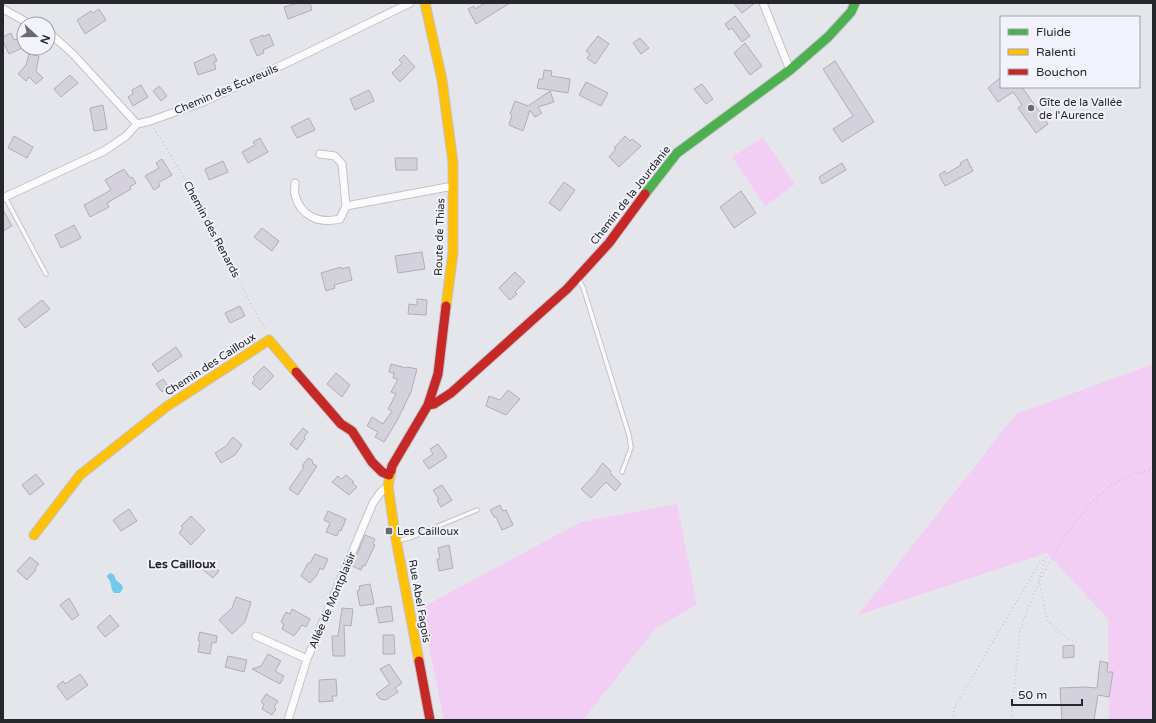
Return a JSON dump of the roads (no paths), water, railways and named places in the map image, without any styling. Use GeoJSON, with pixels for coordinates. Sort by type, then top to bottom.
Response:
{"type":"FeatureCollection","features":[{"type":"Feature","properties":{"kind":"street","name":"Chemin des Écureuils"},"geometry":{"type":"LineString","coordinates":[[137,124],[150,121],[203,102],[410,3]]}},
{"type":"Feature","properties":{"kind":"street","name":"Route de Thias"},"geometry":{"type":"LineString","coordinates":[[388,486],[389,475],[394,461],[428,405],[438,374],[453,253],[453,163],[442,80],[425,3]]}},
{"type":"Feature","properties":{"kind":"street"},"geometry":{"type":"LineString","coordinates":[[763,3],[790,70]]}},
{"type":"Feature","properties":{"kind":"street","name":"Chemin de la Jourdanie"},"geometry":{"type":"LineString","coordinates":[[428,405],[434,404],[451,393],[567,289],[609,243],[677,153],[790,70],[828,37],[851,12],[855,3]]}},
{"type":"Feature","properties":{"kind":"street"},"geometry":{"type":"LineString","coordinates":[[3,9],[16,16]]}},
{"type":"Feature","properties":{"kind":"street"},"geometry":{"type":"LineString","coordinates":[[4,198],[104,151],[126,136],[137,124],[73,54],[56,39]]}},
{"type":"Feature","properties":{"kind":"street"},"geometry":{"type":"LineString","coordinates":[[295,182],[294,194],[302,210],[317,220],[330,222],[340,219],[346,206],[342,164],[335,156],[320,154]]}},
{"type":"Feature","properties":{"kind":"street"},"geometry":{"type":"LineString","coordinates":[[346,206],[453,186]]}},
{"type":"Feature","properties":{"kind":"street","name":"Chemin des Cailloux"},"geometry":{"type":"LineString","coordinates":[[34,535],[80,475],[166,407],[269,340],[341,424],[351,430],[376,467],[380,471],[389,475]]}},
{"type":"Feature","properties":{"kind":"street","name":"Rue Abel Fagois"},"geometry":{"type":"LineString","coordinates":[[388,486],[430,720]]}},
{"type":"Feature","properties":{"kind":"street","name":"Allée de Montplaisir"},"geometry":{"type":"LineString","coordinates":[[288,720],[307,659],[373,503],[380,493],[388,486]]}},
{"type":"Feature","properties":{"kind":"street"},"geometry":{"type":"LineString","coordinates":[[256,636],[307,659]]}},
{"type":"Feature","properties":{"kind":"lane"},"geometry":{"type":"LineString","coordinates":[[4,198],[46,274]]}},
{"type":"Feature","properties":{"kind":"lane"},"geometry":{"type":"LineString","coordinates":[[577,278],[583,287],[629,434],[631,448],[622,472]]}},
{"type":"Feature","properties":{"kind":"lane"},"geometry":{"type":"LineString","coordinates":[[397,542],[477,510]]}},
{"type":"Feature","properties":{"kind":"water"},"geometry":{"type":"Polygon","coordinates":[[[111,573],[122,585],[123,588],[120,593],[114,593],[112,590],[110,581],[107,577],[107,575],[111,573]]]}},
{"type":"Feature","properties":{"kind":"place","name":"Gîte de la Vallée de l'Aurence"},"geometry":{"type":"Point","coordinates":[1031,108]}},
{"type":"Feature","properties":{"kind":"place","name":"Les Cailloux"},"geometry":{"type":"Point","coordinates":[389,531]}},
{"type":"Feature","properties":{"kind":"district","name":"Les Cailloux"},"geometry":{"type":"Point","coordinates":[182,564]}}]}
